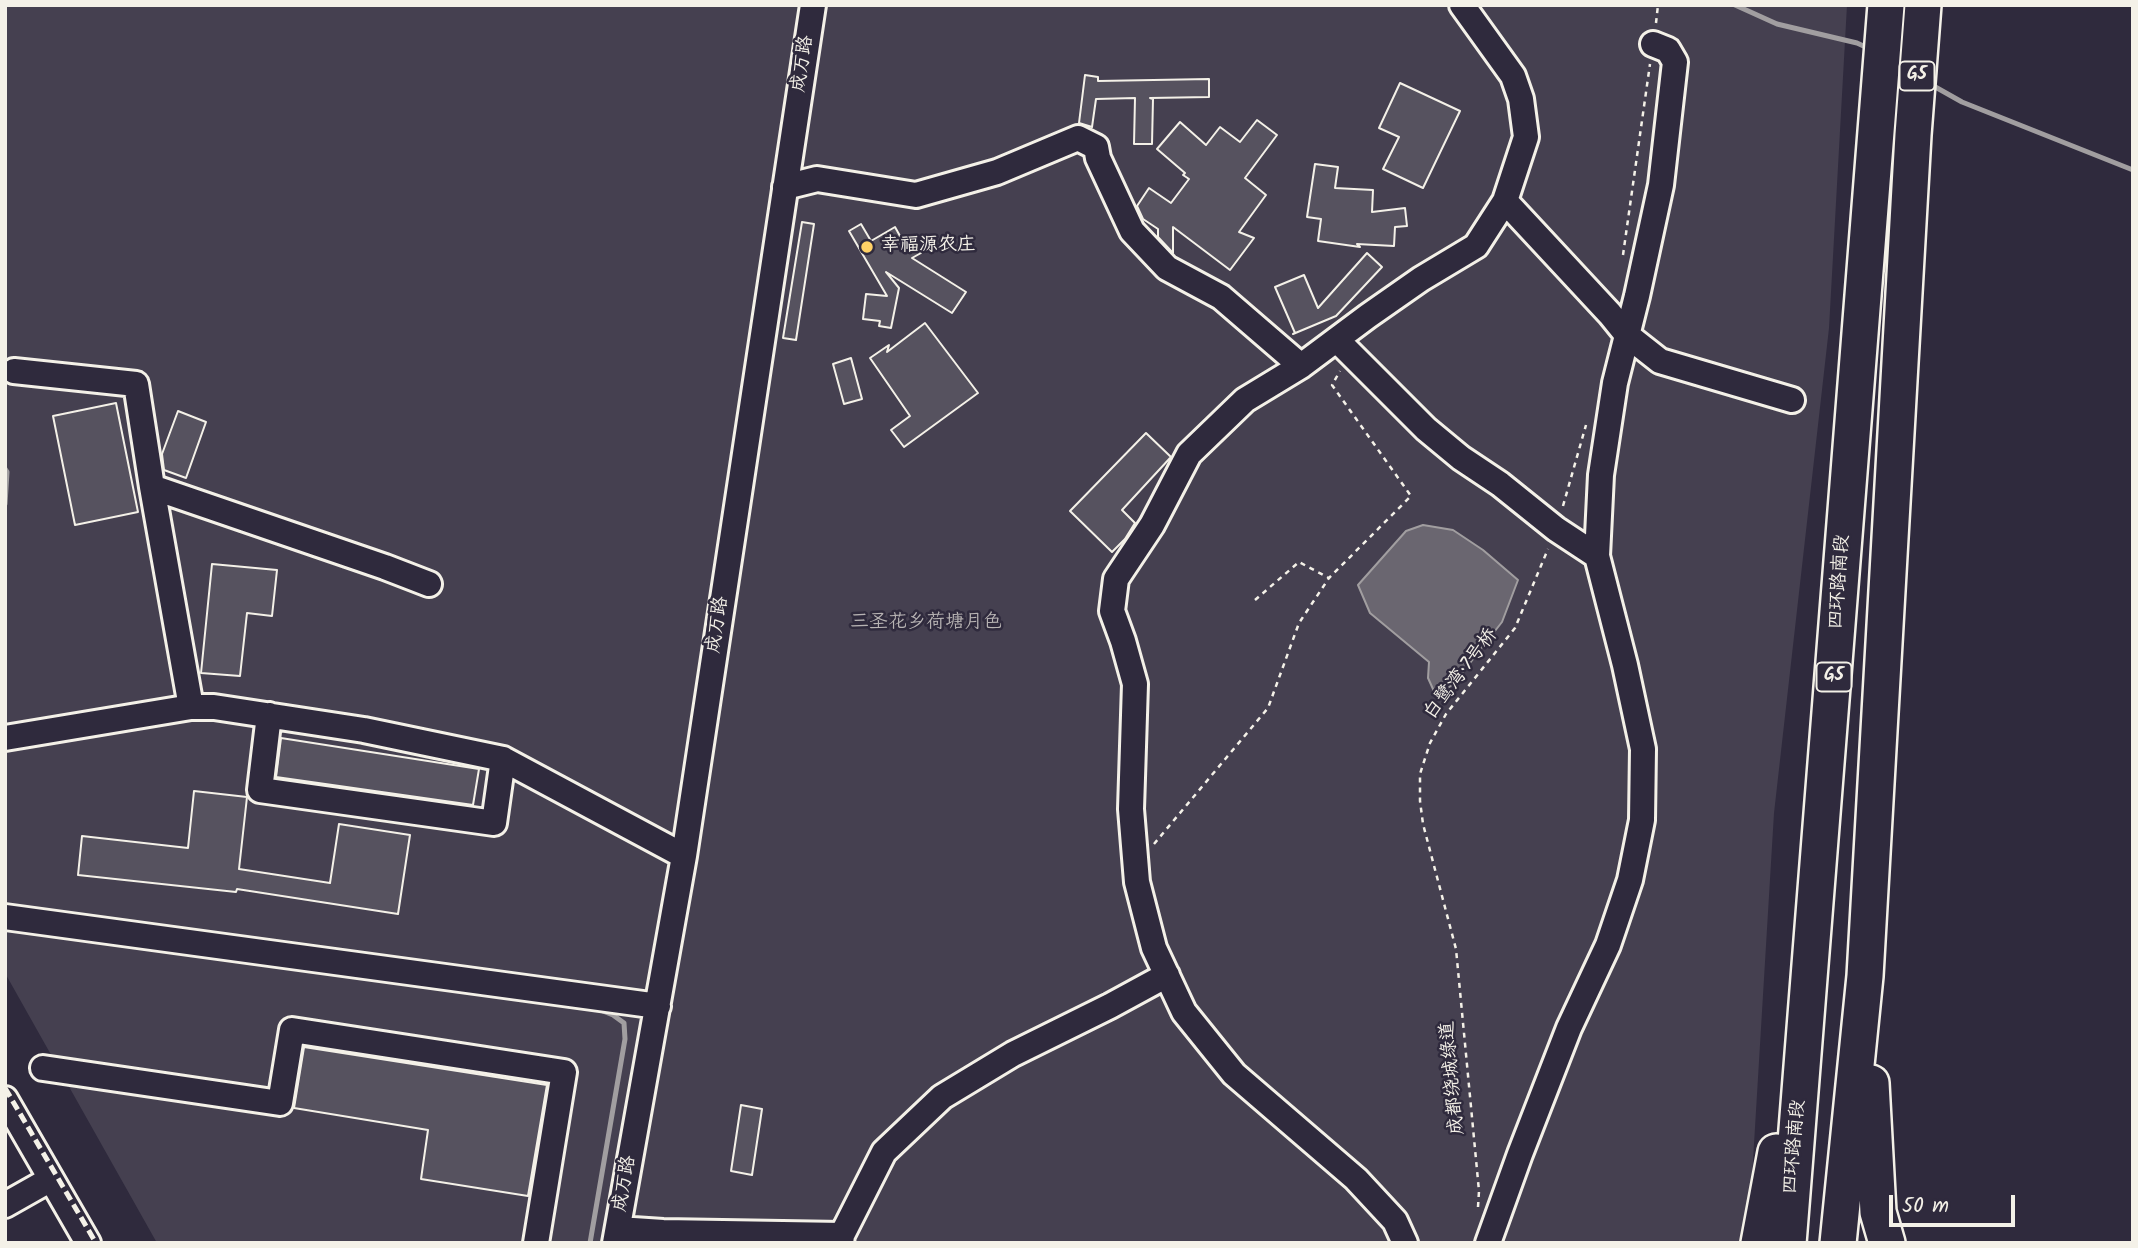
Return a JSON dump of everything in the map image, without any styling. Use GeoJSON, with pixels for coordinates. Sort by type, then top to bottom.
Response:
{"type":"FeatureCollection","features":[{"type":"Feature","properties":{"kind":"highway","name":"四环路南段"},"geometry":{"type":"LineString","coordinates":[[1788,1243],[1886,5]]}},
{"type":"Feature","properties":{"kind":"highway","name":"G5"},"geometry":{"type":"LineString","coordinates":[[1838,1243],[1865,976],[1922,11]]}},
{"type":"Feature","properties":{"kind":"highway"},"geometry":{"type":"LineString","coordinates":[[1759,1243],[1813,946]]}},
{"type":"Feature","properties":{"kind":"highway"},"geometry":{"type":"LineString","coordinates":[[1865,976],[1878,1212],[1887,1243]]}},
{"type":"Feature","properties":{"kind":"street","name":"成万路"},"geometry":{"type":"LineString","coordinates":[[616,1236],[684,856],[813,5]]}},
{"type":"Feature","properties":{"kind":"street"},"geometry":{"type":"LineString","coordinates":[[1405,1243],[1395,1221],[1356,1179],[1234,1074],[1184,1012],[1154,948],[1137,882],[1131,809],[1135,684],[1112,611],[1116,579],[1152,524],[1189,454],[1245,400],[1301,366],[1421,279],[1476,246],[1505,201],[1526,137],[1521,99],[1513,76],[1462,5]]}},
{"type":"Feature","properties":{"kind":"street"},"geometry":{"type":"LineString","coordinates":[[1488,1243],[1569,1028],[1608,946],[1630,880],[1642,820],[1643,749],[1597,556],[1601,475],[1615,383],[1661,185],[1675,62],[1668,50],[1653,44]]}},
{"type":"Feature","properties":{"kind":"street"},"geometry":{"type":"LineString","coordinates":[[785,187],[817,179],[916,195],[997,172],[1078,138],[1096,147],[1098,158],[1132,231],[1167,268],[1221,297],[1301,366]]}},
{"type":"Feature","properties":{"kind":"street"},"geometry":{"type":"LineString","coordinates":[[1505,201],[1627,335],[1660,361],[1792,400]]}},
{"type":"Feature","properties":{"kind":"street"},"geometry":{"type":"LineString","coordinates":[[1336,340],[1426,429],[1461,458],[1597,556]]}},
{"type":"Feature","properties":{"kind":"street"},"geometry":{"type":"LineString","coordinates":[[14,371],[136,384],[191,707]]}},
{"type":"Feature","properties":{"kind":"street"},"geometry":{"type":"LineString","coordinates":[[152,487],[429,584]]}},
{"type":"Feature","properties":{"kind":"street"},"geometry":{"type":"LineString","coordinates":[[5,738],[191,707],[214,707],[363,730],[503,759],[684,856]]}},
{"type":"Feature","properties":{"kind":"street"},"geometry":{"type":"LineString","coordinates":[[270,715],[260,790],[494,823],[503,759]]}},
{"type":"Feature","properties":{"kind":"street"},"geometry":{"type":"LineString","coordinates":[[5,916],[658,1006]]}},
{"type":"Feature","properties":{"kind":"street"},"geometry":{"type":"LineString","coordinates":[[616,1236],[663,1232],[841,1239],[884,1152],[942,1097],[1013,1054],[1167,975]]}},
{"type":"Feature","properties":{"kind":"street"},"geometry":{"type":"LineString","coordinates":[[43,1068],[280,1103],[292,1030],[564,1072],[536,1243]]}},
{"type":"Feature","properties":{"kind":"street"},"geometry":{"type":"LineString","coordinates":[[5,1099],[88,1243]]}},
{"type":"Feature","properties":{"kind":"street"},"geometry":{"type":"LineString","coordinates":[[5,1205],[51,1179]]}},
{"type":"Feature","properties":{"kind":"path"},"geometry":{"type":"LineString","coordinates":[[1136,867],[1268,708],[1299,623],[1329,578],[1411,496],[1332,385]]}},
{"type":"Feature","properties":{"kind":"path"},"geometry":{"type":"LineString","coordinates":[[1255,600],[1299,562],[1329,578]]}},
{"type":"Feature","properties":{"kind":"path","name":"白鹭湾·7号桥"},"geometry":{"type":"LineString","coordinates":[[1447,912],[1423,824],[1420,774],[1430,743],[1446,714],[1515,628],[1535,580]]}},
{"type":"Feature","properties":{"kind":"path","name":"成都绕城绿道"},"geometry":{"type":"LineString","coordinates":[[1447,912],[1456,949],[1479,1191],[1477,1217]]}},
{"type":"Feature","properties":{"kind":"green space","name":"三圣花乡荷塘月色"},"geometry":{"type":"Polygon","coordinates":[[[5,5],[1847,5],[1829,328],[1774,813],[1748,1243],[157,1243],[5,973],[5,5]]]}},
{"type":"Feature","properties":{"kind":"shaded area"},"geometry":{"type":"Polygon","coordinates":[[[1423,525],[1453,530],[1483,550],[1518,580],[1502,622],[1438,700],[1428,678],[1429,662],[1370,613],[1358,585],[1406,531],[1423,525]]]}},
{"type":"Feature","properties":{"kind":"building"},"geometry":{"type":"Polygon","coordinates":[[[1085,75],[1098,77],[1098,81],[1209,79],[1209,97],[1150,98],[1153,99],[1152,144],[1134,144],[1135,98],[1096,99],[1092,127],[1079,123],[1085,75]]]}},
{"type":"Feature","properties":{"kind":"building"},"geometry":{"type":"Polygon","coordinates":[[[1400,83],[1460,111],[1423,188],[1383,169],[1399,137],[1379,128],[1400,83]]]}},
{"type":"Feature","properties":{"kind":"building"},"geometry":{"type":"Polygon","coordinates":[[[1257,120],[1277,135],[1245,178],[1266,195],[1239,232],[1254,238],[1230,270],[1173,227],[1173,253],[1158,237],[1158,229],[1143,219],[1137,206],[1149,188],[1171,203],[1189,179],[1157,149],[1180,122],[1206,145],[1220,127],[1240,142],[1257,120]]]}},
{"type":"Feature","properties":{"kind":"building"},"geometry":{"type":"Polygon","coordinates":[[[1315,164],[1338,167],[1335,188],[1373,190],[1372,212],[1405,208],[1407,226],[1395,227],[1394,246],[1357,244],[1360,247],[1318,241],[1321,219],[1307,217],[1315,164]]]}},
{"type":"Feature","properties":{"kind":"building"},"geometry":{"type":"Polygon","coordinates":[[[802,222],[814,224],[796,340],[783,338],[802,222]]]}},
{"type":"Feature","properties":{"kind":"building"},"geometry":{"type":"Polygon","coordinates":[[[861,224],[871,241],[895,227],[905,245],[914,240],[921,253],[912,258],[966,292],[952,313],[886,272],[899,288],[891,328],[879,326],[880,321],[863,319],[866,294],[887,296],[849,231],[861,224]]]}},
{"type":"Feature","properties":{"kind":"building"},"geometry":{"type":"Polygon","coordinates":[[[1367,253],[1382,267],[1336,316],[1293,334],[1295,333],[1275,287],[1304,275],[1318,308],[1367,253]]]}},
{"type":"Feature","properties":{"kind":"building"},"geometry":{"type":"Polygon","coordinates":[[[925,323],[978,393],[904,447],[891,430],[910,416],[870,358],[889,345],[887,352],[925,323]]]}},
{"type":"Feature","properties":{"kind":"building"},"geometry":{"type":"Polygon","coordinates":[[[851,358],[862,399],[844,404],[833,364],[851,358]]]}},
{"type":"Feature","properties":{"kind":"building"},"geometry":{"type":"Polygon","coordinates":[[[116,403],[138,512],[75,525],[53,416],[116,403]]]}},
{"type":"Feature","properties":{"kind":"building"},"geometry":{"type":"Polygon","coordinates":[[[178,411],[206,422],[186,478],[164,470],[162,454],[178,411]]]}},
{"type":"Feature","properties":{"kind":"building"},"geometry":{"type":"Polygon","coordinates":[[[1146,433],[1171,457],[1122,510],[1135,523],[1125,539],[1112,552],[1070,511],[1146,433]]]}},
{"type":"Feature","properties":{"kind":"building"},"geometry":{"type":"Polygon","coordinates":[[[212,564],[277,570],[272,616],[247,613],[240,676],[201,673],[212,564]]]}},
{"type":"Feature","properties":{"kind":"building"},"geometry":{"type":"Polygon","coordinates":[[[281,738],[479,769],[473,805],[276,777],[281,738]]]}},
{"type":"Feature","properties":{"kind":"building"},"geometry":{"type":"Polygon","coordinates":[[[194,791],[247,797],[239,869],[330,883],[339,824],[410,835],[398,914],[237,889],[236,892],[78,875],[82,836],[188,848],[194,791]]]}},
{"type":"Feature","properties":{"kind":"building"},"geometry":{"type":"Polygon","coordinates":[[[304,1047],[547,1085],[528,1196],[421,1179],[428,1130],[294,1108],[304,1047]]]}},
{"type":"Feature","properties":{"kind":"building"},"geometry":{"type":"Polygon","coordinates":[[[741,1105],[762,1109],[752,1175],[731,1171],[741,1105]]]}},
{"type":"Feature","properties":{"kind":"waterway"},"geometry":{"type":"LineString","coordinates":[[1735,5],[1777,24],[1857,43],[1870,49]]}},
{"type":"Feature","properties":{"kind":"waterway"},"geometry":{"type":"LineString","coordinates":[[1930,84],[1962,102],[2133,170]]}},
{"type":"Feature","properties":{"kind":"waterway"},"geometry":{"type":"LineString","coordinates":[[5,469],[5,504]]}},
{"type":"Feature","properties":{"kind":"waterway"},"geometry":{"type":"LineString","coordinates":[[590,1243],[625,1039],[624,1023],[598,1009]]}},
{"type":"Feature","properties":{"kind":"railway"},"geometry":{"type":"LineString","coordinates":[[5,1088],[96,1243]]}},
{"type":"Feature","properties":{"kind":"place","name":"幸福源农庄"},"geometry":{"type":"Point","coordinates":[867,247]}}]}
